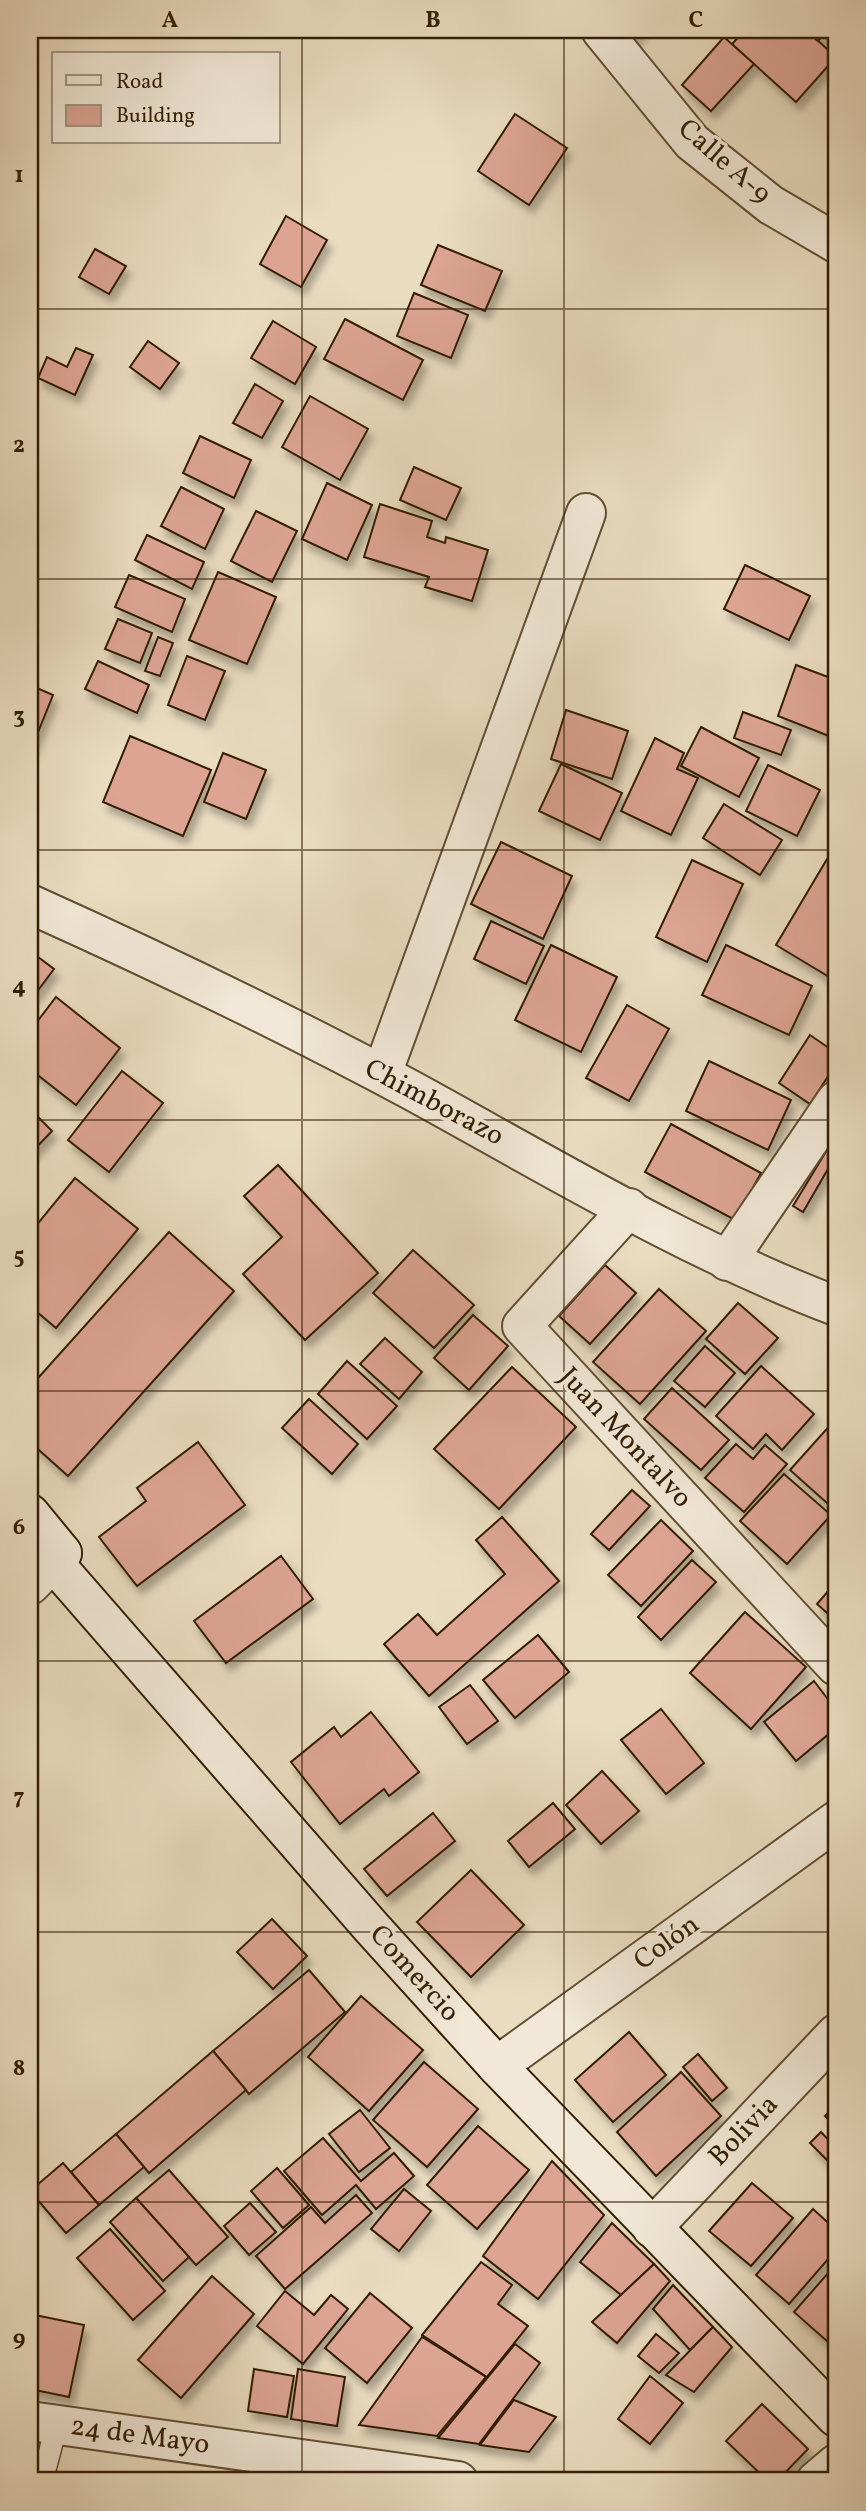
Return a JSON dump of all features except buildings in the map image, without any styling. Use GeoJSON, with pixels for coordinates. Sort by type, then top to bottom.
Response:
{"type":"FeatureCollection","features":[{"type":"Feature","properties":{"kind":"street","name":"Calle A-9"},"geometry":{"type":"LineString","coordinates":[[601,30],[692,142],[771,205],[836,243]]}},
{"type":"Feature","properties":{"kind":"street"},"geometry":{"type":"LineString","coordinates":[[382,1074],[586,513]]}},
{"type":"Feature","properties":{"kind":"street","name":"Chimborazo"},"geometry":{"type":"LineString","coordinates":[[30,904],[203,982],[382,1074],[727,1261],[836,1306]]}},
{"type":"Feature","properties":{"kind":"street"},"geometry":{"type":"LineString","coordinates":[[727,1261],[836,1101]]}},
{"type":"Feature","properties":{"kind":"street","name":"Juan Montalvo"},"geometry":{"type":"LineString","coordinates":[[629,1208],[522,1326],[836,1666]]}},
{"type":"Feature","properties":{"kind":"street","name":"Comercio"},"geometry":{"type":"LineString","coordinates":[[30,1514],[48,1567],[497,2066],[836,2417]]}},
{"type":"Feature","properties":{"kind":"street","name":"Colón"},"geometry":{"type":"LineString","coordinates":[[497,2066],[836,1821]]}},
{"type":"Feature","properties":{"kind":"street","name":"Bolivia"},"geometry":{"type":"LineString","coordinates":[[652,2228],[836,2034]]}},
{"type":"Feature","properties":{"kind":"street","name":"24 de Mayo"},"geometry":{"type":"LineString","coordinates":[[43,2423],[229,2449],[313,2471],[458,2481]]}},
{"type":"Feature","properties":{"kind":"street"},"geometry":{"type":"LineString","coordinates":[[229,2449],[256,2481]]}},
{"type":"Feature","properties":{"kind":"street"},"geometry":{"type":"LineString","coordinates":[[816,2481],[836,2466]]}},
{"type":"Feature","properties":{"kind":"street"},"geometry":{"type":"LineString","coordinates":[[822,2481],[836,2466]]}},
{"type":"Feature","properties":{"kind":"lane"},"geometry":{"type":"LineString","coordinates":[[42,2481],[43,2423]]}}]}
